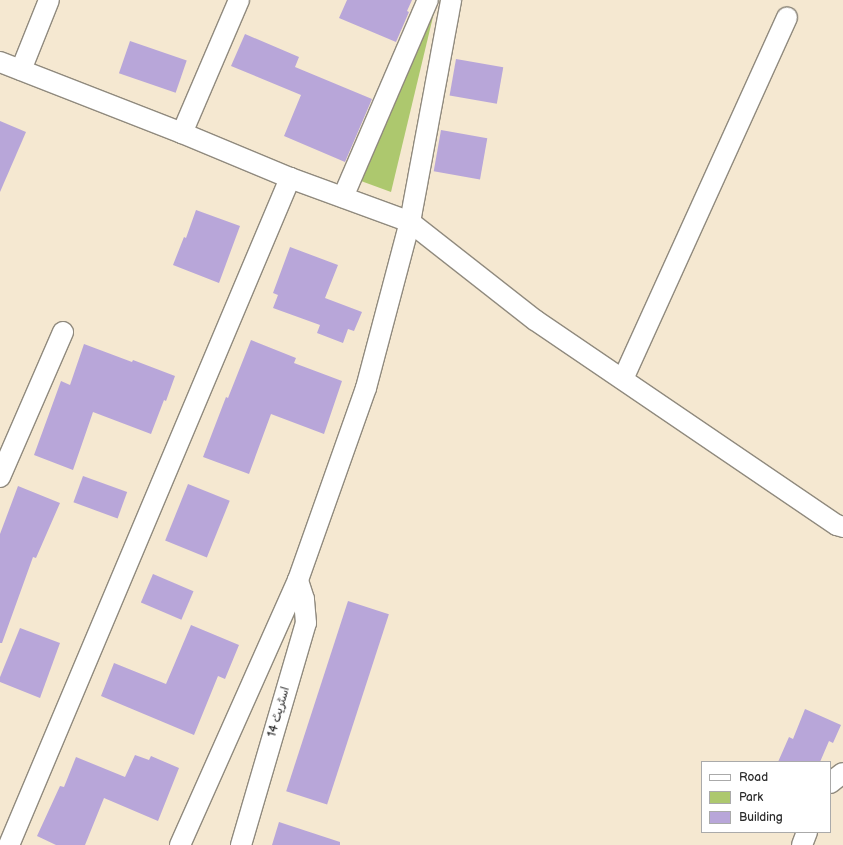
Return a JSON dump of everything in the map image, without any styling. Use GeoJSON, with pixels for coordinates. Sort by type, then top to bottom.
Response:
{"type":"FeatureCollection","features":[{"type":"Feature","properties":{"kind":"street"},"geometry":{"type":"LineString","coordinates":[[21,70],[49,0]]}},
{"type":"Feature","properties":{"kind":"street"},"geometry":{"type":"LineString","coordinates":[[182,133],[239,0]]}},
{"type":"Feature","properties":{"kind":"street"},"geometry":{"type":"LineString","coordinates":[[343,197],[428,0]]}},
{"type":"Feature","properties":{"kind":"street"},"geometry":{"type":"LineString","coordinates":[[180,845],[298,580],[366,388],[410,222],[451,0]]}},
{"type":"Feature","properties":{"kind":"street"},"geometry":{"type":"LineString","coordinates":[[622,379],[787,18]]}},
{"type":"Feature","properties":{"kind":"street"},"geometry":{"type":"LineString","coordinates":[[0,62],[182,133],[290,178],[410,222],[535,320],[843,527]]}},
{"type":"Feature","properties":{"kind":"street"},"geometry":{"type":"LineString","coordinates":[[9,842],[290,178]]}},
{"type":"Feature","properties":{"kind":"street"},"geometry":{"type":"LineString","coordinates":[[0,477],[63,332]]}},
{"type":"Feature","properties":{"kind":"street","name":"اسٹریٹ 14"},"geometry":{"type":"LineString","coordinates":[[241,845],[306,623],[304,599],[298,580]]}},
{"type":"Feature","properties":{"kind":"street"},"geometry":{"type":"LineString","coordinates":[[831,782],[843,773]]}},
{"type":"Feature","properties":{"kind":"street"},"geometry":{"type":"LineString","coordinates":[[802,845],[807,833]]}},
{"type":"Feature","properties":{"kind":"green space"},"geometry":{"type":"Polygon","coordinates":[[[437,0],[391,192],[361,181],[437,0]]]}},
{"type":"Feature","properties":{"kind":"building"},"geometry":{"type":"Polygon","coordinates":[[[347,0],[412,0],[407,11],[409,12],[396,42],[339,18],[347,0]]]}},
{"type":"Feature","properties":{"kind":"building"},"geometry":{"type":"Polygon","coordinates":[[[245,34],[299,57],[295,67],[372,99],[345,162],[284,136],[301,95],[231,66],[245,34]]]}},
{"type":"Feature","properties":{"kind":"building"},"geometry":{"type":"Polygon","coordinates":[[[130,41],[187,61],[176,93],[119,73],[130,41]]]}},
{"type":"Feature","properties":{"kind":"building"},"geometry":{"type":"Polygon","coordinates":[[[456,59],[503,67],[497,104],[450,95],[456,59]]]}},
{"type":"Feature","properties":{"kind":"building"},"geometry":{"type":"Polygon","coordinates":[[[0,121],[26,132],[0,192],[0,121]]]}},
{"type":"Feature","properties":{"kind":"building"},"geometry":{"type":"Polygon","coordinates":[[[441,130],[487,138],[480,180],[434,171],[441,130]]]}},
{"type":"Feature","properties":{"kind":"building"},"geometry":{"type":"Polygon","coordinates":[[[196,210],[240,226],[219,283],[173,265],[184,237],[186,238],[196,210]]]}},
{"type":"Feature","properties":{"kind":"building"},"geometry":{"type":"Polygon","coordinates":[[[290,247],[338,265],[325,298],[362,312],[354,331],[348,329],[343,343],[317,333],[320,325],[273,308],[278,295],[273,293],[290,247]]]}},
{"type":"Feature","properties":{"kind":"building"},"geometry":{"type":"Polygon","coordinates":[[[251,340],[296,358],[294,363],[342,381],[324,434],[271,414],[249,474],[203,457],[226,397],[228,398],[251,340]]]}},
{"type":"Feature","properties":{"kind":"building"},"geometry":{"type":"Polygon","coordinates":[[[84,344],[175,376],[166,401],[164,400],[151,434],[93,412],[73,470],[34,455],[61,381],[70,385],[84,344]]]}},
{"type":"Feature","properties":{"kind":"building"},"geometry":{"type":"Polygon","coordinates":[[[83,476],[127,492],[118,518],[73,502],[83,476]]]}},
{"type":"Feature","properties":{"kind":"building"},"geometry":{"type":"Polygon","coordinates":[[[188,484],[230,501],[207,557],[165,541],[188,484]]]}},
{"type":"Feature","properties":{"kind":"building"},"geometry":{"type":"Polygon","coordinates":[[[18,486],[60,503],[36,558],[33,557],[2,643],[0,643],[0,534],[18,486]]]}},
{"type":"Feature","properties":{"kind":"building"},"geometry":{"type":"Polygon","coordinates":[[[153,574],[194,591],[181,620],[141,603],[153,574]]]}},
{"type":"Feature","properties":{"kind":"building"},"geometry":{"type":"Polygon","coordinates":[[[348,601],[389,614],[327,804],[286,791],[348,601]]]}},
{"type":"Feature","properties":{"kind":"building"},"geometry":{"type":"Polygon","coordinates":[[[191,625],[239,645],[225,679],[218,676],[194,735],[101,696],[114,663],[166,684],[191,625]]]}},
{"type":"Feature","properties":{"kind":"building"},"geometry":{"type":"Polygon","coordinates":[[[20,628],[60,643],[40,698],[0,682],[0,677],[20,628]]]}},
{"type":"Feature","properties":{"kind":"building"},"geometry":{"type":"Polygon","coordinates":[[[805,709],[841,725],[833,743],[829,741],[820,761],[778,761],[789,737],[793,739],[805,709]]]}},
{"type":"Feature","properties":{"kind":"building"},"geometry":{"type":"Polygon","coordinates":[[[135,755],[149,760],[151,756],[179,768],[158,821],[104,798],[85,845],[56,845],[37,836],[60,786],[64,787],[76,757],[125,777],[135,755]]]}},
{"type":"Feature","properties":{"kind":"building"},"geometry":{"type":"Polygon","coordinates":[[[279,822],[340,842],[340,845],[272,845],[279,822]]]}}]}
